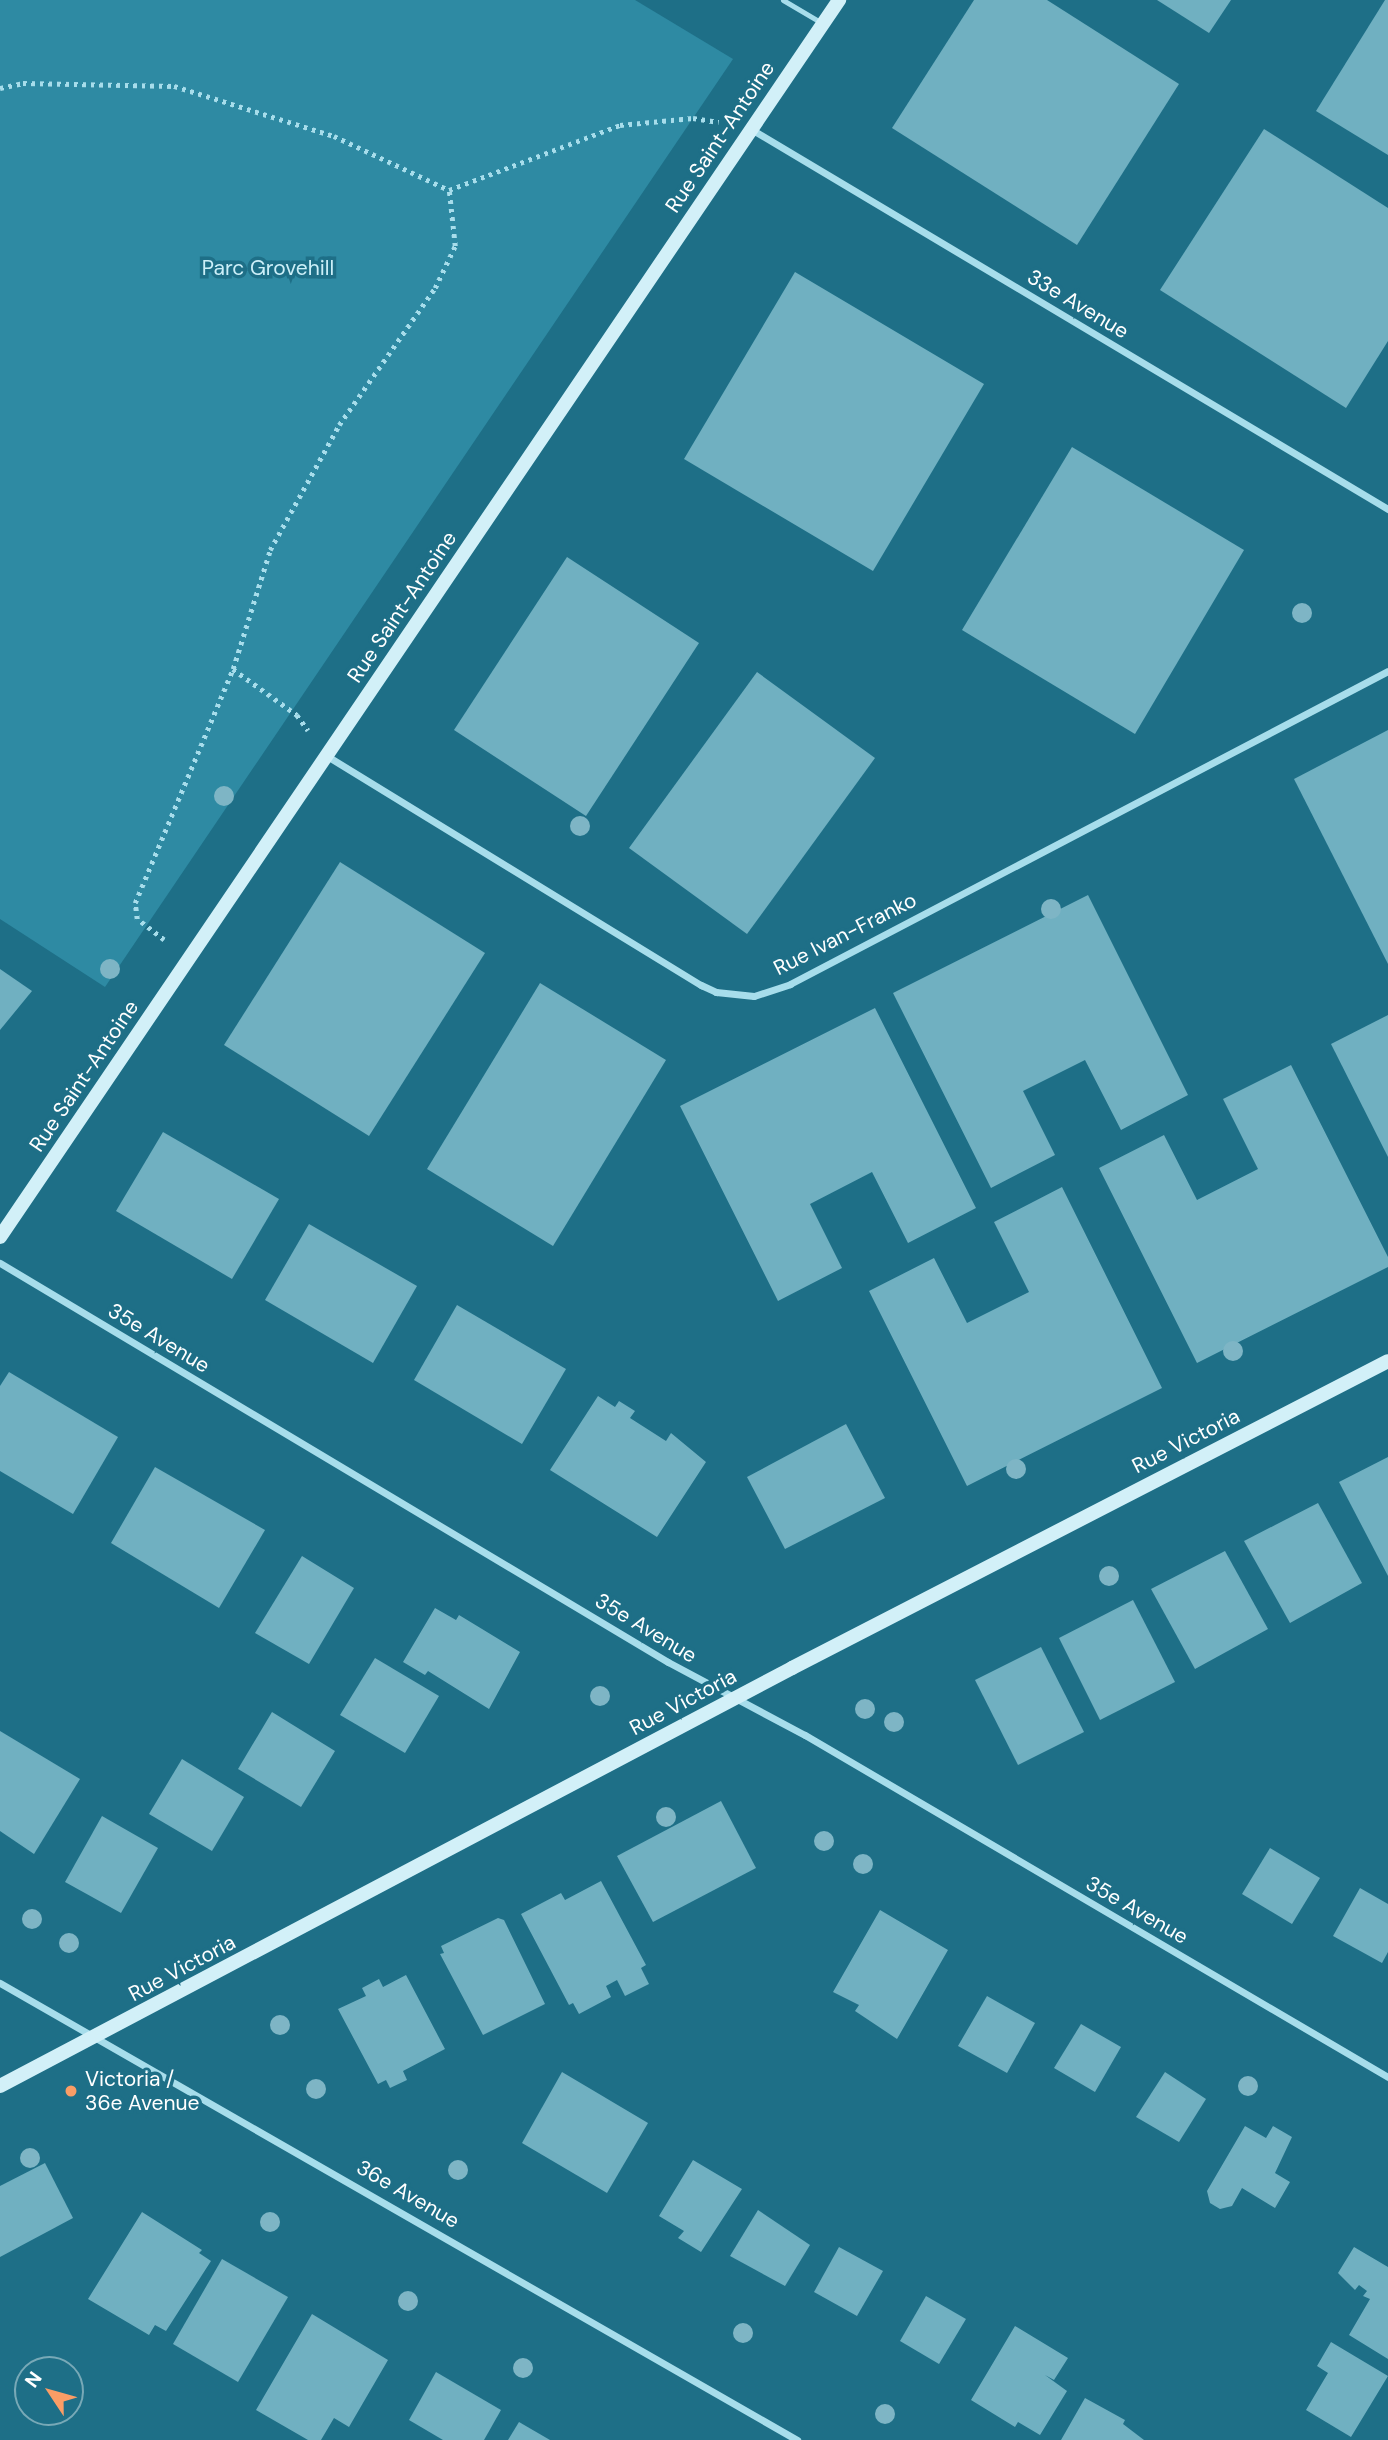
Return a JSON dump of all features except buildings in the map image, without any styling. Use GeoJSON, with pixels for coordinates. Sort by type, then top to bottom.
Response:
{"type":"FeatureCollection","features":[{"type":"Feature","properties":{"kind":"main road","name":"Rue Saint-Antoine"},"geometry":{"type":"LineString","coordinates":[[0,1237],[839,0]]}},
{"type":"Feature","properties":{"kind":"main road","name":"Rue Victoria"},"geometry":{"type":"LineString","coordinates":[[0,2086],[97,2038],[732,1699],[1388,1361]]}},
{"type":"Feature","properties":{"kind":"street","name":"33e Avenue"},"geometry":{"type":"LineString","coordinates":[[751,129],[1388,509]]}},
{"type":"Feature","properties":{"kind":"street","name":"Rue Ivan-Franko"},"geometry":{"type":"LineString","coordinates":[[326,755],[701,985],[716,992],[754,996],[790,984],[1388,671]]}},
{"type":"Feature","properties":{"kind":"street","name":"35e Avenue"},"geometry":{"type":"LineString","coordinates":[[0,1263],[732,1699],[817,1742],[1388,2077]]}},
{"type":"Feature","properties":{"kind":"street","name":"36e Avenue"},"geometry":{"type":"LineString","coordinates":[[0,1983],[797,2440]]}},
{"type":"Feature","properties":{"kind":"lane"},"geometry":{"type":"LineString","coordinates":[[783,0],[823,24]]}},
{"type":"Feature","properties":{"kind":"path"},"geometry":{"type":"LineString","coordinates":[[0,88],[23,83],[174,86],[334,136],[449,190],[620,125],[701,118]]}},
{"type":"Feature","properties":{"kind":"path"},"geometry":{"type":"LineString","coordinates":[[150,931],[137,919],[135,903],[233,669],[270,550],[339,425],[435,289],[455,246],[449,190]]}},
{"type":"Feature","properties":{"kind":"path"},"geometry":{"type":"LineString","coordinates":[[233,669],[297,715]]}},
{"type":"Feature","properties":{"kind":"green space","name":"Parc Grovehill"},"geometry":{"type":"Polygon","coordinates":[[[0,0],[635,0],[733,59],[105,987],[0,919],[0,0]]]}},
{"type":"Feature","properties":{"kind":"place","name":"Victoria / 36e Avenue"},"geometry":{"type":"Point","coordinates":[71,2091]}}]}
